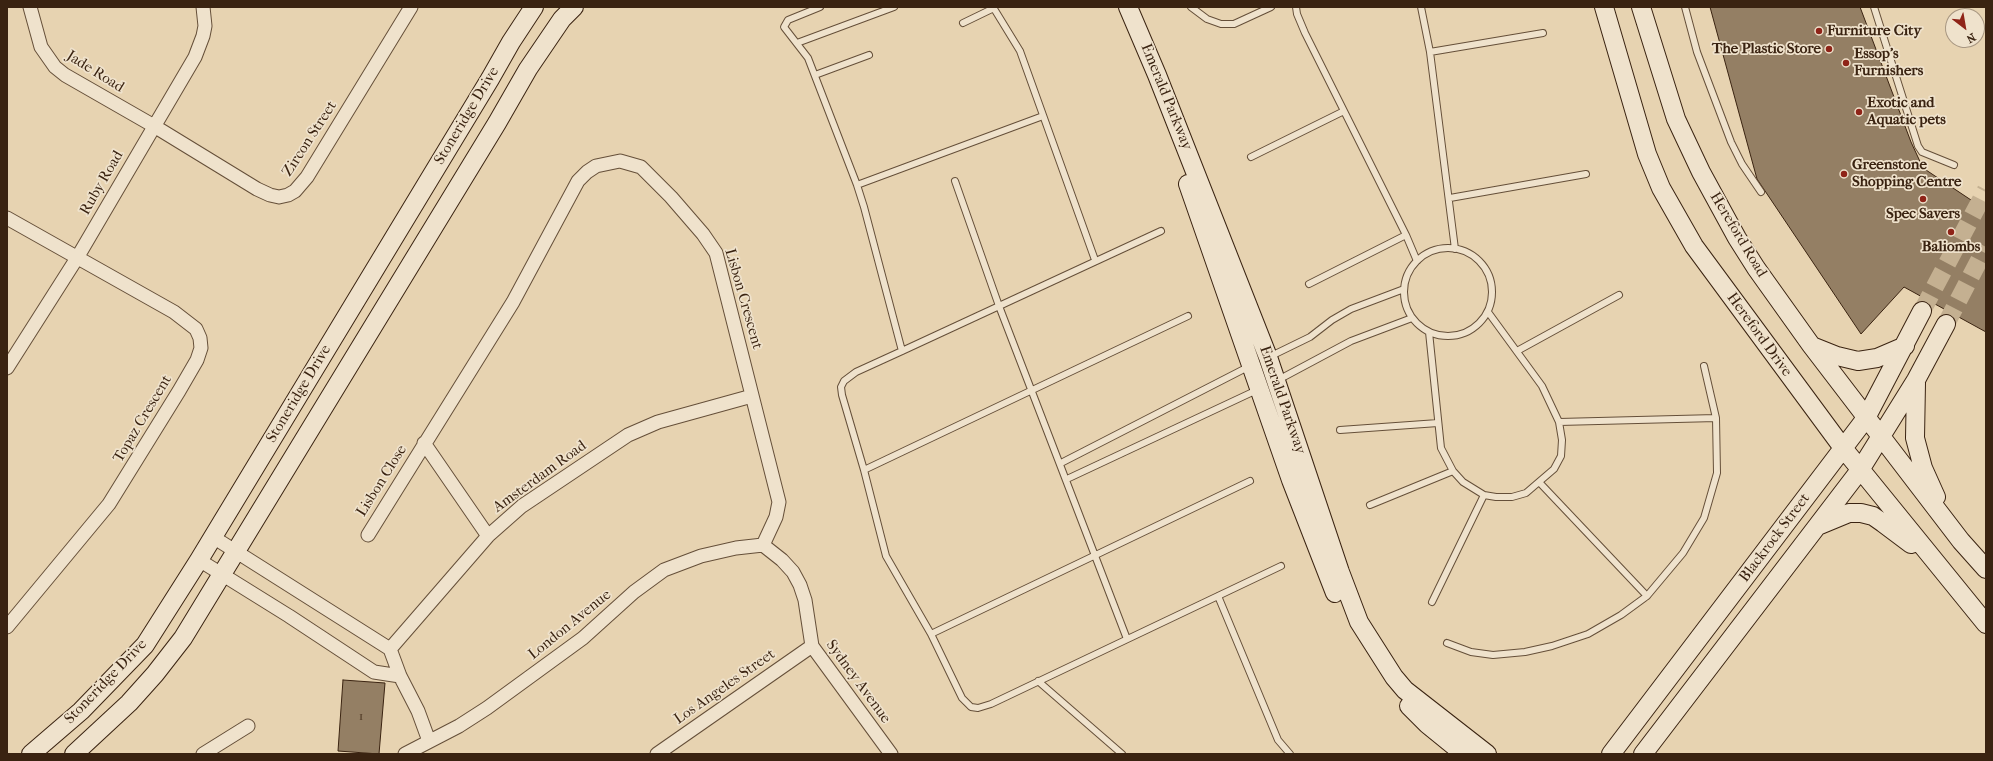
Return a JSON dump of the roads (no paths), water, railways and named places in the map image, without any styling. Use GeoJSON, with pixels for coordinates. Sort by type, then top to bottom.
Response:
{"type":"FeatureCollection","features":[{"type":"Feature","properties":{"kind":"street","name":"Jade Road"},"geometry":{"type":"LineString","coordinates":[[30,7],[41,47],[55,67],[65,75],[154,126]]}},
{"type":"Feature","properties":{"kind":"street","name":"Ruby Road"},"geometry":{"type":"LineString","coordinates":[[7,368],[77,258],[200,46],[205,26],[203,7]]}},
{"type":"Feature","properties":{"kind":"street","name":"Zircon Street"},"geometry":{"type":"LineString","coordinates":[[154,126],[270,196],[288,195],[300,186],[307,177],[411,7]]}},
{"type":"Feature","properties":{"kind":"street","name":"Stoneridge Drive"},"geometry":{"type":"LineString","coordinates":[[31,754],[81,711],[145,645],[213,537],[490,79],[510,42],[534,7]]}},
{"type":"Feature","properties":{"kind":"street","name":"Stoneridge Drive"},"geometry":{"type":"LineString","coordinates":[[74,754],[129,704],[183,638],[493,130],[528,69],[562,19],[574,7]]}},
{"type":"Feature","properties":{"kind":"street","name":"Emerald Parkway"},"geometry":{"type":"LineString","coordinates":[[1114,7],[1152,86],[1352,606],[1366,634],[1394,677],[1405,690],[1487,754]]}},
{"type":"Feature","properties":{"kind":"street","name":"Emerald Parkway"},"geometry":{"type":"LineString","coordinates":[[1128,7],[1157,75],[1259,361]]}},
{"type":"Feature","properties":{"kind":"street","name":"Hereford Drive"},"geometry":{"type":"LineString","coordinates":[[1604,7],[1647,154],[1661,188],[1675,213],[1712,270],[1843,448],[1986,624]]}},
{"type":"Feature","properties":{"kind":"street","name":"Hereford Road"},"geometry":{"type":"LineString","coordinates":[[1641,7],[1676,119],[1690,150],[1737,238],[1756,268],[1811,345],[1882,438]]}},
{"type":"Feature","properties":{"kind":"street","name":"Lisbon Crescent"},"geometry":{"type":"LineString","coordinates":[[424,443],[513,302],[578,181],[586,172],[607,162],[620,161],[641,167],[671,197],[710,244],[720,265],[779,502],[776,517],[763,545]]}},
{"type":"Feature","properties":{"kind":"street","name":"Topaz Crescent"},"geometry":{"type":"LineString","coordinates":[[7,218],[188,322],[196,329],[200,338],[201,348],[197,360],[179,391],[109,504],[7,627]]}},
{"type":"Feature","properties":{"kind":"street","name":"Blackrock Street"},"geometry":{"type":"LineString","coordinates":[[1611,754],[1866,418],[1922,311]]}},
{"type":"Feature","properties":{"kind":"street","name":"Blackrock Street"},"geometry":{"type":"LineString","coordinates":[[1643,754],[1820,525],[1860,470],[1882,438],[1916,380],[1946,324]]}},
{"type":"Feature","properties":{"kind":"street"},"geometry":{"type":"LineString","coordinates":[[1811,345],[1837,356],[1858,361],[1878,358],[1905,346]]}},
{"type":"Feature","properties":{"kind":"street"},"geometry":{"type":"LineString","coordinates":[[1916,380],[1914,425],[1918,452],[1930,485],[1961,541]]}},
{"type":"Feature","properties":{"kind":"street","name":"Emerald Parkway"},"geometry":{"type":"LineString","coordinates":[[1268,385],[1305,516],[1349,625],[1362,648],[1389,684],[1426,724],[1464,754]]}},
{"type":"Feature","properties":{"kind":"street","name":"Amsterdam Road"},"geometry":{"type":"LineString","coordinates":[[390,649],[488,536],[522,506],[628,435],[658,422],[752,396]]}},
{"type":"Feature","properties":{"kind":"street"},"geometry":{"type":"LineString","coordinates":[[1882,438],[1961,541],[1986,568]]}},
{"type":"Feature","properties":{"kind":"street"},"geometry":{"type":"LineString","coordinates":[[424,443],[488,536]]}},
{"type":"Feature","properties":{"kind":"street","name":"Lisbon Close"},"geometry":{"type":"LineString","coordinates":[[368,535],[424,443]]}},
{"type":"Feature","properties":{"kind":"street"},"geometry":{"type":"LineString","coordinates":[[1820,525],[1850,513],[1861,513],[1873,516],[1896,531],[1960,592]]}},
{"type":"Feature","properties":{"kind":"street"},"geometry":{"type":"LineString","coordinates":[[213,537],[390,649],[400,676],[418,711],[429,741]]}},
{"type":"Feature","properties":{"kind":"street","name":"Sydney Avenue"},"geometry":{"type":"LineString","coordinates":[[763,545],[782,560],[793,572],[800,585],[805,600],[812,646],[891,754]]}},
{"type":"Feature","properties":{"kind":"street","name":"London Avenue"},"geometry":{"type":"LineString","coordinates":[[405,754],[474,716],[575,644],[634,592],[664,570],[701,556],[736,548],[763,545]]}},
{"type":"Feature","properties":{"kind":"street"},"geometry":{"type":"LineString","coordinates":[[199,560],[289,616],[374,672],[400,676]]}},
{"type":"Feature","properties":{"kind":"street","name":"Los Angeles Street"},"geometry":{"type":"LineString","coordinates":[[657,754],[812,646]]}},
{"type":"Feature","properties":{"kind":"street"},"geometry":{"type":"LineString","coordinates":[[202,754],[248,726]]}},
{"type":"Feature","properties":{"kind":"lane"},"geometry":{"type":"LineString","coordinates":[[820,7],[794,17],[785,23],[786,30],[805,52],[864,207],[902,350]]}},
{"type":"Feature","properties":{"kind":"lane"},"geometry":{"type":"LineString","coordinates":[[797,43],[894,7]]}},
{"type":"Feature","properties":{"kind":"lane"},"geometry":{"type":"LineString","coordinates":[[963,23],[993,7],[1020,51],[1095,260]]}},
{"type":"Feature","properties":{"kind":"lane"},"geometry":{"type":"LineString","coordinates":[[1191,7],[1206,19],[1221,24],[1234,24],[1271,7]]}},
{"type":"Feature","properties":{"kind":"lane"},"geometry":{"type":"LineString","coordinates":[[1296,7],[1297,14],[1305,34],[1406,235],[1417,261]]}},
{"type":"Feature","properties":{"kind":"lane"},"geometry":{"type":"LineString","coordinates":[[1421,7],[1430,52],[1450,198],[1455,249]]}},
{"type":"Feature","properties":{"kind":"lane"},"geometry":{"type":"LineString","coordinates":[[1685,7],[1697,52],[1731,142],[1742,164],[1761,192]]}},
{"type":"Feature","properties":{"kind":"lane"},"geometry":{"type":"LineString","coordinates":[[1874,7],[1918,146],[1922,152],[1954,165]]}},
{"type":"Feature","properties":{"kind":"lane"},"geometry":{"type":"LineString","coordinates":[[1430,52],[1543,33]]}},
{"type":"Feature","properties":{"kind":"lane"},"geometry":{"type":"LineString","coordinates":[[815,75],[870,55]]}},
{"type":"Feature","properties":{"kind":"lane"},"geometry":{"type":"LineString","coordinates":[[1251,157],[1344,111]]}},
{"type":"Feature","properties":{"kind":"lane"},"geometry":{"type":"LineString","coordinates":[[856,185],[1043,116]]}},
{"type":"Feature","properties":{"kind":"lane"},"geometry":{"type":"LineString","coordinates":[[1450,198],[1586,174]]}},
{"type":"Feature","properties":{"kind":"lane"},"geometry":{"type":"LineString","coordinates":[[955,182],[999,306],[1061,463],[1127,639]]}},
{"type":"Feature","properties":{"kind":"lane"},"geometry":{"type":"LineString","coordinates":[[1161,231],[1095,260],[902,350],[848,377],[841,387],[842,395],[864,470],[886,556],[931,634],[962,698],[971,707],[978,708],[991,704],[1281,566]]}},
{"type":"Feature","properties":{"kind":"lane"},"geometry":{"type":"LineString","coordinates":[[1310,284],[1406,235]]}},
{"type":"Feature","properties":{"kind":"lane"},"geometry":{"type":"LineString","coordinates":[[1438,249],[1455,249],[1466,251],[1478,259],[1487,270],[1492,283],[1492,297],[1488,312],[1479,324],[1467,333],[1452,337],[1436,336],[1422,329],[1412,318],[1405,304],[1404,289],[1407,276],[1417,261],[1425,254],[1438,249]]}},
{"type":"Feature","properties":{"kind":"lane"},"geometry":{"type":"LineString","coordinates":[[1061,463],[1259,361],[1310,337],[1332,320],[1351,309],[1404,289]]}},
{"type":"Feature","properties":{"kind":"lane"},"geometry":{"type":"LineString","coordinates":[[1517,351],[1619,295]]}},
{"type":"Feature","properties":{"kind":"lane"},"geometry":{"type":"LineString","coordinates":[[1429,332],[1440,448],[1453,471],[1463,482],[1484,495],[1512,497],[1526,492],[1554,469],[1561,456],[1562,440],[1559,422],[1542,386],[1488,312]]}},
{"type":"Feature","properties":{"kind":"lane"},"geometry":{"type":"LineString","coordinates":[[864,470],[1188,316]]}},
{"type":"Feature","properties":{"kind":"lane"},"geometry":{"type":"LineString","coordinates":[[1067,479],[1268,385],[1351,341],[1412,318]]}},
{"type":"Feature","properties":{"kind":"lane"},"geometry":{"type":"LineString","coordinates":[[1447,643],[1471,652],[1493,655],[1525,652],[1552,646],[1588,634],[1621,615],[1647,596],[1684,553],[1704,518],[1717,472],[1716,418],[1704,366]]}},
{"type":"Feature","properties":{"kind":"lane"},"geometry":{"type":"LineString","coordinates":[[1559,422],[1716,418]]}},
{"type":"Feature","properties":{"kind":"lane"},"geometry":{"type":"LineString","coordinates":[[1340,430],[1438,423]]}},
{"type":"Feature","properties":{"kind":"lane"},"geometry":{"type":"LineString","coordinates":[[1370,505],[1453,471]]}},
{"type":"Feature","properties":{"kind":"lane"},"geometry":{"type":"LineString","coordinates":[[931,634],[1250,481]]}},
{"type":"Feature","properties":{"kind":"lane"},"geometry":{"type":"LineString","coordinates":[[1539,482],[1647,596]]}},
{"type":"Feature","properties":{"kind":"lane"},"geometry":{"type":"LineString","coordinates":[[1432,602],[1484,495]]}},
{"type":"Feature","properties":{"kind":"lane"},"geometry":{"type":"LineString","coordinates":[[1218,596],[1278,740],[1290,754]]}},
{"type":"Feature","properties":{"kind":"lane"},"geometry":{"type":"LineString","coordinates":[[1038,681],[1122,754]]}},
{"type":"Feature","properties":{"kind":"tunnel"},"geometry":{"type":"LineString","coordinates":[[1922,311],[1986,190]]}},
{"type":"Feature","properties":{"kind":"tunnel"},"geometry":{"type":"LineString","coordinates":[[1946,324],[1986,247]]}},
{"type":"Feature","properties":{"kind":"place","name":"Furniture City"},"geometry":{"type":"Point","coordinates":[1819,31]}},
{"type":"Feature","properties":{"kind":"place","name":"The Plastic Store"},"geometry":{"type":"Point","coordinates":[1829,49]}},
{"type":"Feature","properties":{"kind":"place","name":"Essop's Furnishers"},"geometry":{"type":"Point","coordinates":[1846,63]}},
{"type":"Feature","properties":{"kind":"place","name":"Exotic and Aquatic pets"},"geometry":{"type":"Point","coordinates":[1859,112]}},
{"type":"Feature","properties":{"kind":"place","name":"Greenstone Shopping Centre"},"geometry":{"type":"Point","coordinates":[1844,174]}},
{"type":"Feature","properties":{"kind":"place","name":"Spec Savers"},"geometry":{"type":"Point","coordinates":[1923,199]}},
{"type":"Feature","properties":{"kind":"place","name":"Baliombs"},"geometry":{"type":"Point","coordinates":[1951,232]}}]}
